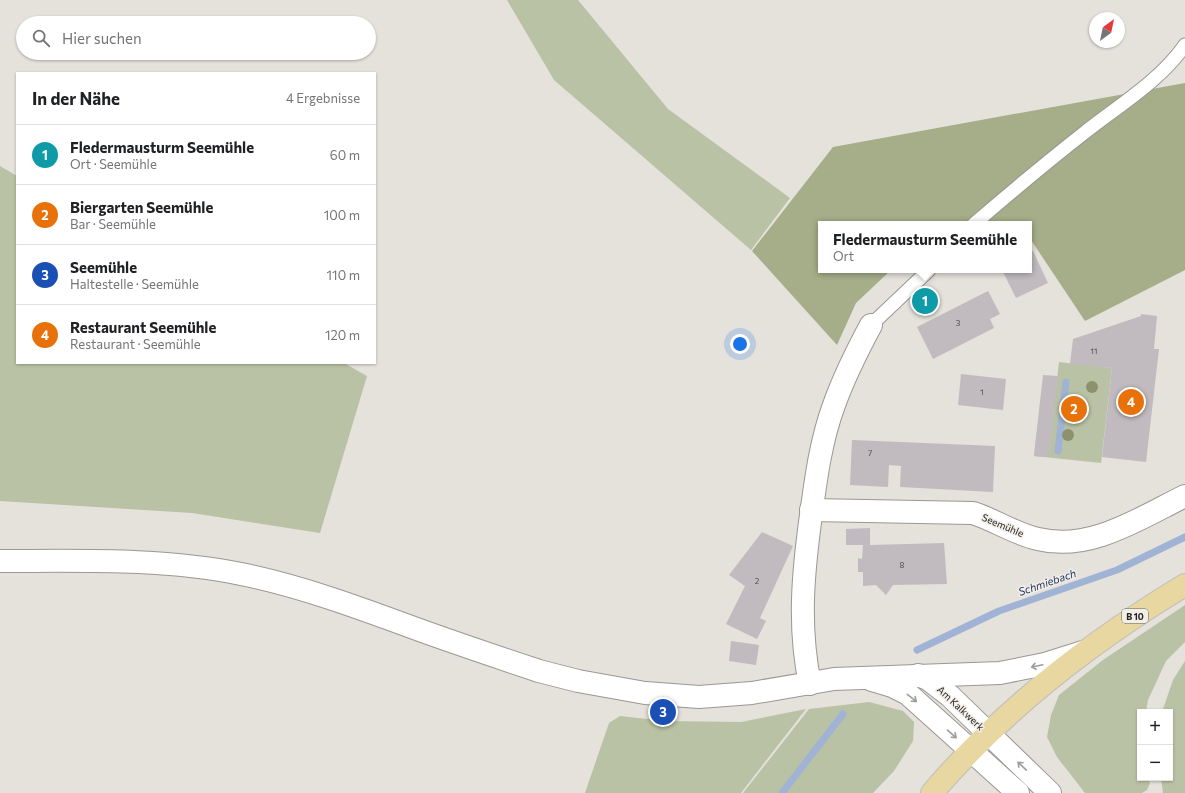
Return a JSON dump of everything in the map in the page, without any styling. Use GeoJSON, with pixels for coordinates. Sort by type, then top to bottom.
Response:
{"type":"FeatureCollection","features":[{"type":"Feature","properties":{"kind":"main road","name":"B 10"},"geometry":{"type":"LineString","coordinates":[[932,793],[953,769],[1046,681],[1121,626],[1185,585]]}},
{"type":"Feature","properties":{"kind":"street"},"geometry":{"type":"LineString","coordinates":[[810,684],[802,618],[804,570],[811,510],[820,458],[833,406],[850,363],[871,325]]}},
{"type":"Feature","properties":{"kind":"street","name":"Seemühle"},"geometry":{"type":"LineString","coordinates":[[811,510],[973,513],[1038,540],[1078,542],[1104,535],[1185,496]]}},
{"type":"Feature","properties":{"kind":"street"},"geometry":{"type":"LineString","coordinates":[[0,561],[88,561],[188,566],[239,573],[290,585],[539,671],[578,681],[645,693],[699,697],[752,693],[834,679],[1012,672],[1088,651]]}},
{"type":"Feature","properties":{"kind":"street","name":"Am Kalkwerk"},"geometry":{"type":"LineString","coordinates":[[917,675],[938,686],[1050,793]]}},
{"type":"Feature","properties":{"kind":"street"},"geometry":{"type":"LineString","coordinates":[[863,678],[892,686],[908,694],[1018,793]]}},
{"type":"Feature","properties":{"kind":"lane"},"geometry":{"type":"LineString","coordinates":[[978,221],[1067,146],[1145,85],[1179,54],[1185,45]]}},
{"type":"Feature","properties":{"kind":"lane"},"geometry":{"type":"LineString","coordinates":[[871,325],[926,273]]}},
{"type":"Feature","properties":{"kind":"green space"},"geometry":{"type":"Polygon","coordinates":[[[507,0],[578,0],[668,109],[790,198],[751,250],[554,80],[507,0]]]}},
{"type":"Feature","properties":{"kind":"green space"},"geometry":{"type":"Polygon","coordinates":[[[1185,83],[1185,270],[1085,321],[1032,242],[1032,221],[818,221],[818,273],[888,273],[856,303],[837,345],[752,251],[833,147],[1185,83]]]}},
{"type":"Feature","properties":{"kind":"green space"},"geometry":{"type":"Polygon","coordinates":[[[0,166],[16,175],[16,364],[346,364],[367,376],[320,533],[192,513],[0,501],[0,166]]]}},
{"type":"Feature","properties":{"kind":"green space"},"geometry":{"type":"Polygon","coordinates":[[[1059,362],[1112,368],[1101,463],[1034,456],[1041,395],[1055,396],[1059,362]]]}},
{"type":"Feature","properties":{"kind":"green space"},"geometry":{"type":"Polygon","coordinates":[[[1185,605],[1185,642],[1166,661],[1148,700],[1146,709],[1137,709],[1137,781],[1149,781],[1150,783],[1147,790],[1142,793],[1085,793],[1057,757],[1047,737],[1051,715],[1059,695],[1103,660],[1185,605]]]}},
{"type":"Feature","properties":{"kind":"green space"},"geometry":{"type":"Polygon","coordinates":[[[1185,661],[1185,793],[1163,793],[1161,781],[1173,781],[1173,709],[1163,709],[1173,680],[1185,661]]]}},
{"type":"Feature","properties":{"kind":"green space"},"geometry":{"type":"Polygon","coordinates":[[[869,702],[903,711],[914,722],[913,741],[894,771],[873,793],[743,793],[809,709],[869,702]]]}},
{"type":"Feature","properties":{"kind":"green space"},"geometry":{"type":"Polygon","coordinates":[[[806,709],[741,793],[585,793],[609,723],[620,716],[665,721],[741,722],[806,709]]]}},
{"type":"Feature","properties":{"kind":"building"},"geometry":{"type":"Polygon","coordinates":[[[1032,252],[1048,283],[1016,298],[1004,273],[1032,273],[1032,252]]]}},
{"type":"Feature","properties":{"kind":"building"},"geometry":{"type":"Polygon","coordinates":[[[988,291],[1000,314],[990,319],[994,328],[933,359],[917,327],[988,291]]]}},
{"type":"Feature","properties":{"kind":"building"},"geometry":{"type":"Polygon","coordinates":[[[923,292],[935,299],[927,310],[916,303],[923,292]]]}},
{"type":"Feature","properties":{"kind":"building"},"geometry":{"type":"Polygon","coordinates":[[[1141,314],[1157,316],[1154,349],[1159,349],[1146,462],[1102,457],[1112,368],[1070,364],[1073,339],[1141,316],[1141,314]]]}},
{"type":"Feature","properties":{"kind":"building"},"geometry":{"type":"Polygon","coordinates":[[[961,374],[1006,379],[1003,410],[958,405],[961,374]]]}},
{"type":"Feature","properties":{"kind":"building"},"geometry":{"type":"Polygon","coordinates":[[[1043,375],[1058,376],[1049,457],[1034,456],[1043,375]]]}},
{"type":"Feature","properties":{"kind":"building"},"geometry":{"type":"Polygon","coordinates":[[[852,440],[995,446],[993,492],[900,487],[901,466],[889,465],[888,487],[850,485],[852,440]]]}},
{"type":"Feature","properties":{"kind":"building"},"geometry":{"type":"Polygon","coordinates":[[[870,528],[870,545],[944,543],[947,584],[893,585],[886,595],[876,585],[863,586],[863,572],[858,572],[858,558],[862,559],[863,545],[846,545],[846,529],[870,528]]]}},
{"type":"Feature","properties":{"kind":"building"},"geometry":{"type":"Polygon","coordinates":[[[762,532],[793,546],[760,618],[766,621],[757,639],[726,624],[745,586],[729,575],[762,532]]]}},
{"type":"Feature","properties":{"kind":"building"},"geometry":{"type":"Polygon","coordinates":[[[731,641],[759,645],[756,665],[729,661],[731,641]]]}},
{"type":"Feature","properties":{"kind":"waterway"},"geometry":{"type":"LineString","coordinates":[[1058,451],[1066,382]]}},
{"type":"Feature","properties":{"kind":"waterway","name":"Schmiebach"},"geometry":{"type":"LineString","coordinates":[[917,650],[999,611],[1117,570],[1185,537]]}},
{"type":"Feature","properties":{"kind":"waterway","name":"Schmiebach"},"geometry":{"type":"LineString","coordinates":[[782,793],[843,714]]}},
{"type":"Feature","properties":{"kind":"place","name":"Fledermausturm Seemühle"},"geometry":{"type":"Point","coordinates":[925,301]}},
{"type":"Feature","properties":{"kind":"place","name":"Restaurant Seemühle"},"geometry":{"type":"Point","coordinates":[1131,402]}},
{"type":"Feature","properties":{"kind":"place","name":"Biergarten Seemühle"},"geometry":{"type":"Point","coordinates":[1074,409]}},
{"type":"Feature","properties":{"kind":"place","name":"Seemühle"},"geometry":{"type":"Point","coordinates":[663,712]}}]}
